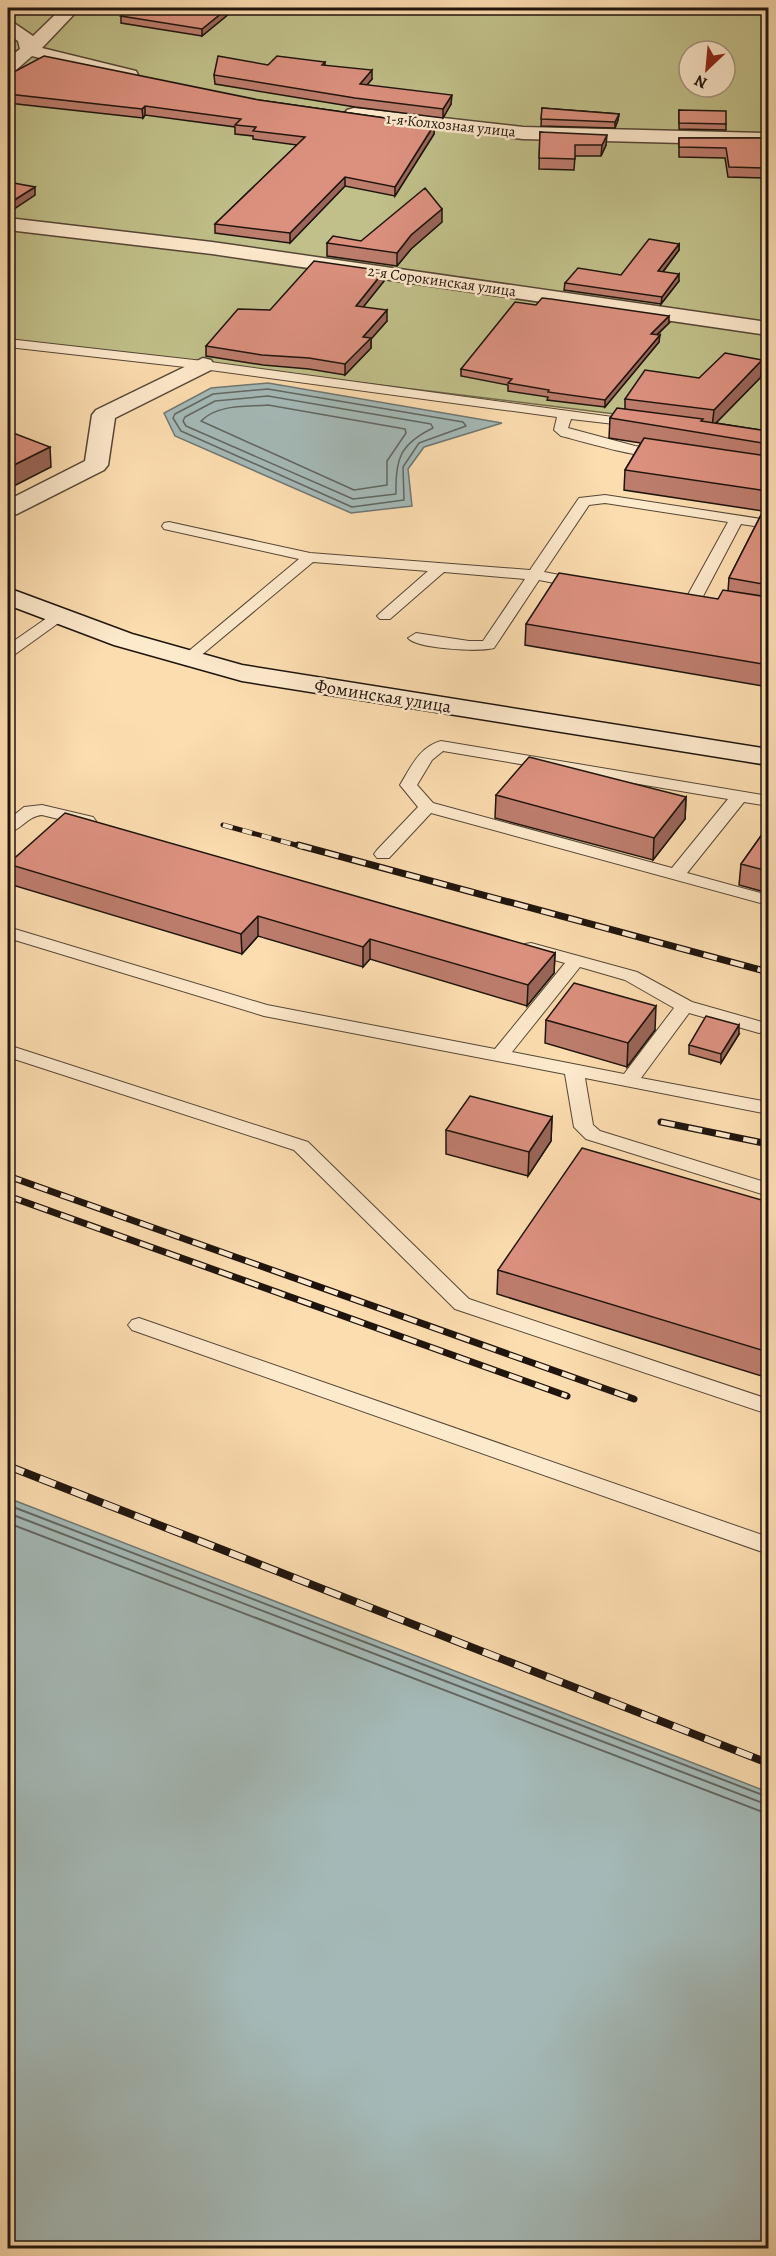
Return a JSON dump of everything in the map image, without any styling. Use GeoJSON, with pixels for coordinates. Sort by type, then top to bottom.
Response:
{"type":"FeatureCollection","features":[{"type":"Feature","properties":{"kind":"street"},"geometry":{"type":"LineString","coordinates":[[8,67],[29,50],[70,8]]}},
{"type":"Feature","properties":{"kind":"street"},"geometry":{"type":"LineString","coordinates":[[8,27],[26,38],[29,50]]}},
{"type":"Feature","properties":{"kind":"street"},"geometry":{"type":"LineString","coordinates":[[29,50],[147,79]]}},
{"type":"Feature","properties":{"kind":"street","name":"1-я Колхозная улица"},"geometry":{"type":"LineString","coordinates":[[333,112],[523,133],[768,139]]}},
{"type":"Feature","properties":{"kind":"street","name":"2-я Сорокинская улица"},"geometry":{"type":"LineString","coordinates":[[8,224],[234,252],[768,329]]}},
{"type":"Feature","properties":{"kind":"street"},"geometry":{"type":"LineString","coordinates":[[8,509],[96,465],[104,415],[203,365]]}},
{"type":"Feature","properties":{"kind":"street","name":"Фоминская улица"},"geometry":{"type":"LineString","coordinates":[[8,596],[186,660],[242,673],[768,757]]}},
{"type":"Feature","properties":{"kind":"lane"},"geometry":{"type":"LineString","coordinates":[[8,343],[203,365],[645,425]]}},
{"type":"Feature","properties":{"kind":"lane"},"geometry":{"type":"LineString","coordinates":[[565,414],[561,430],[566,433],[635,450],[679,457]]}},
{"type":"Feature","properties":{"kind":"lane"},"geometry":{"type":"LineString","coordinates":[[416,638],[469,646],[488,645],[584,501],[605,500],[768,524]]}},
{"type":"Feature","properties":{"kind":"lane"},"geometry":{"type":"LineString","coordinates":[[693,600],[737,519]]}},
{"type":"Feature","properties":{"kind":"lane"},"geometry":{"type":"LineString","coordinates":[[169,526],[310,557],[535,575],[591,584]]}},
{"type":"Feature","properties":{"kind":"lane"},"geometry":{"type":"LineString","coordinates":[[186,660],[310,557]]}},
{"type":"Feature","properties":{"kind":"lane"},"geometry":{"type":"LineString","coordinates":[[385,616],[440,568]]}},
{"type":"Feature","properties":{"kind":"lane"},"geometry":{"type":"LineString","coordinates":[[8,652],[59,616]]}},
{"type":"Feature","properties":{"kind":"lane"},"geometry":{"type":"LineString","coordinates":[[768,801],[441,746],[433,748],[428,753],[408,785],[428,807],[768,900]]}},
{"type":"Feature","properties":{"kind":"lane"},"geometry":{"type":"LineString","coordinates":[[676,875],[740,796]]}},
{"type":"Feature","properties":{"kind":"lane"},"geometry":{"type":"LineString","coordinates":[[383,854],[428,807]]}},
{"type":"Feature","properties":{"kind":"lane"},"geometry":{"type":"LineString","coordinates":[[8,828],[30,811],[42,810],[105,826]]}},
{"type":"Feature","properties":{"kind":"lane"},"geometry":{"type":"LineString","coordinates":[[8,932],[264,1010],[768,1108]]}},
{"type":"Feature","properties":{"kind":"lane"},"geometry":{"type":"LineString","coordinates":[[519,944],[631,976],[685,1006],[759,1027]]}},
{"type":"Feature","properties":{"kind":"lane"},"geometry":{"type":"LineString","coordinates":[[499,1056],[576,961]]}},
{"type":"Feature","properties":{"kind":"lane"},"geometry":{"type":"LineString","coordinates":[[629,1081],[685,1006]]}},
{"type":"Feature","properties":{"kind":"lane"},"geometry":{"type":"LineString","coordinates":[[8,1052],[301,1146],[462,1304],[768,1407]]}},
{"type":"Feature","properties":{"kind":"lane"},"geometry":{"type":"LineString","coordinates":[[574,1071],[584,1126],[593,1135],[768,1190]]}},
{"type":"Feature","properties":{"kind":"lane"},"geometry":{"type":"LineString","coordinates":[[138,1325],[768,1546]]}},
{"type":"Feature","properties":{"kind":"shaded area"},"geometry":{"type":"Polygon","coordinates":[[[8,8],[768,8],[768,433],[8,339],[8,8]]]}},
{"type":"Feature","properties":{"kind":"water"},"geometry":{"type":"Polygon","coordinates":[[[268,383],[502,423],[424,447],[408,469],[412,506],[351,513],[175,436],[164,413],[211,388],[268,383]]]}},
{"type":"Feature","properties":{"kind":"water"},"geometry":{"type":"Polygon","coordinates":[[[8,1498],[768,1792],[768,2248],[8,2248],[8,1498]]]}},
{"type":"Feature","properties":{"kind":"building"},"geometry":{"type":"Polygon","coordinates":[[[124,8],[228,8],[202,29],[121,16],[134,9],[124,8]]]}},
{"type":"Feature","properties":{"kind":"building"},"geometry":{"type":"Polygon","coordinates":[[[44,56],[259,100],[434,125],[395,187],[345,177],[290,233],[215,224],[305,137],[253,131],[256,127],[235,125],[241,119],[145,106],[142,109],[8,94],[8,75],[44,56]]]}},
{"type":"Feature","properties":{"kind":"building"},"geometry":{"type":"Polygon","coordinates":[[[218,56],[268,65],[277,56],[325,62],[322,65],[372,70],[360,84],[452,95],[443,109],[355,98],[214,75],[218,56]]]}},
{"type":"Feature","properties":{"kind":"building"},"geometry":{"type":"Polygon","coordinates":[[[542,108],[619,114],[615,122],[541,119],[542,108]]]}},
{"type":"Feature","properties":{"kind":"building"},"geometry":{"type":"Polygon","coordinates":[[[679,110],[726,111],[726,124],[679,123],[679,110]]]}},
{"type":"Feature","properties":{"kind":"building"},"geometry":{"type":"Polygon","coordinates":[[[540,132],[607,135],[602,145],[575,145],[575,159],[539,158],[540,132]]]}},
{"type":"Feature","properties":{"kind":"building"},"geometry":{"type":"Polygon","coordinates":[[[679,138],[768,138],[768,168],[729,167],[726,148],[679,147],[679,138]]]}},
{"type":"Feature","properties":{"kind":"building"},"geometry":{"type":"Polygon","coordinates":[[[8,182],[35,187],[8,204],[8,182]]]}},
{"type":"Feature","properties":{"kind":"building"},"geometry":{"type":"Polygon","coordinates":[[[425,188],[442,209],[411,235],[397,253],[327,243],[333,236],[361,241],[425,188]]]}},
{"type":"Feature","properties":{"kind":"building"},"geometry":{"type":"Polygon","coordinates":[[[649,239],[679,244],[658,271],[679,274],[662,297],[565,283],[578,268],[621,275],[649,239]]]}},
{"type":"Feature","properties":{"kind":"building"},"geometry":{"type":"Polygon","coordinates":[[[314,261],[384,271],[356,306],[387,310],[363,337],[371,338],[345,364],[206,346],[238,309],[270,310],[314,261]]]}},
{"type":"Feature","properties":{"kind":"building"},"geometry":{"type":"Polygon","coordinates":[[[542,298],[669,316],[651,334],[660,335],[605,400],[548,392],[549,390],[508,383],[512,379],[461,369],[515,302],[536,305],[542,298]]]}},
{"type":"Feature","properties":{"kind":"building"},"geometry":{"type":"Polygon","coordinates":[[[725,353],[762,360],[714,410],[625,399],[645,370],[699,378],[725,353]]]}},
{"type":"Feature","properties":{"kind":"building"},"geometry":{"type":"Polygon","coordinates":[[[617,408],[703,419],[701,421],[768,431],[768,444],[610,418],[617,408]]]}},
{"type":"Feature","properties":{"kind":"building"},"geometry":{"type":"Polygon","coordinates":[[[8,431],[50,447],[8,468],[8,431]]]}},
{"type":"Feature","properties":{"kind":"building"},"geometry":{"type":"Polygon","coordinates":[[[644,438],[768,456],[768,491],[625,470],[644,438]]]}},
{"type":"Feature","properties":{"kind":"building"},"geometry":{"type":"Polygon","coordinates":[[[764,509],[768,509],[768,585],[729,578],[764,509]]]}},
{"type":"Feature","properties":{"kind":"building"},"geometry":{"type":"Polygon","coordinates":[[[559,573],[718,599],[723,590],[768,597],[768,665],[526,624],[559,573]]]}},
{"type":"Feature","properties":{"kind":"building"},"geometry":{"type":"Polygon","coordinates":[[[529,757],[686,797],[654,838],[496,795],[529,757]]]}},
{"type":"Feature","properties":{"kind":"building"},"geometry":{"type":"Polygon","coordinates":[[[65,813],[555,953],[528,985],[370,939],[363,947],[258,916],[241,934],[8,864],[65,813]]]}},
{"type":"Feature","properties":{"kind":"building"},"geometry":{"type":"Polygon","coordinates":[[[768,826],[768,871],[741,864],[768,826]]]}},
{"type":"Feature","properties":{"kind":"building"},"geometry":{"type":"Polygon","coordinates":[[[574,983],[656,1006],[628,1043],[546,1020],[574,983]]]}},
{"type":"Feature","properties":{"kind":"building"},"geometry":{"type":"Polygon","coordinates":[[[706,1016],[739,1025],[721,1054],[689,1045],[706,1016]]]}},
{"type":"Feature","properties":{"kind":"building"},"geometry":{"type":"Polygon","coordinates":[[[470,1096],[552,1117],[529,1152],[446,1130],[470,1096]]]}},
{"type":"Feature","properties":{"kind":"building"},"geometry":{"type":"Polygon","coordinates":[[[582,1148],[768,1202],[768,1352],[498,1270],[582,1148]]]}},
{"type":"Feature","properties":{"kind":"railway"},"geometry":{"type":"LineString","coordinates":[[223,825],[303,847]]}},
{"type":"Feature","properties":{"kind":"railway"},"geometry":{"type":"LineString","coordinates":[[298,845],[768,972]]}},
{"type":"Feature","properties":{"kind":"railway"},"geometry":{"type":"LineString","coordinates":[[661,1122],[768,1144]]}},
{"type":"Feature","properties":{"kind":"railway"},"geometry":{"type":"LineString","coordinates":[[8,1176],[634,1399]]}},
{"type":"Feature","properties":{"kind":"railway"},"geometry":{"type":"LineString","coordinates":[[8,1196],[567,1396]]}},
{"type":"Feature","properties":{"kind":"railway"},"geometry":{"type":"LineString","coordinates":[[8,1466],[768,1763]]}}]}
